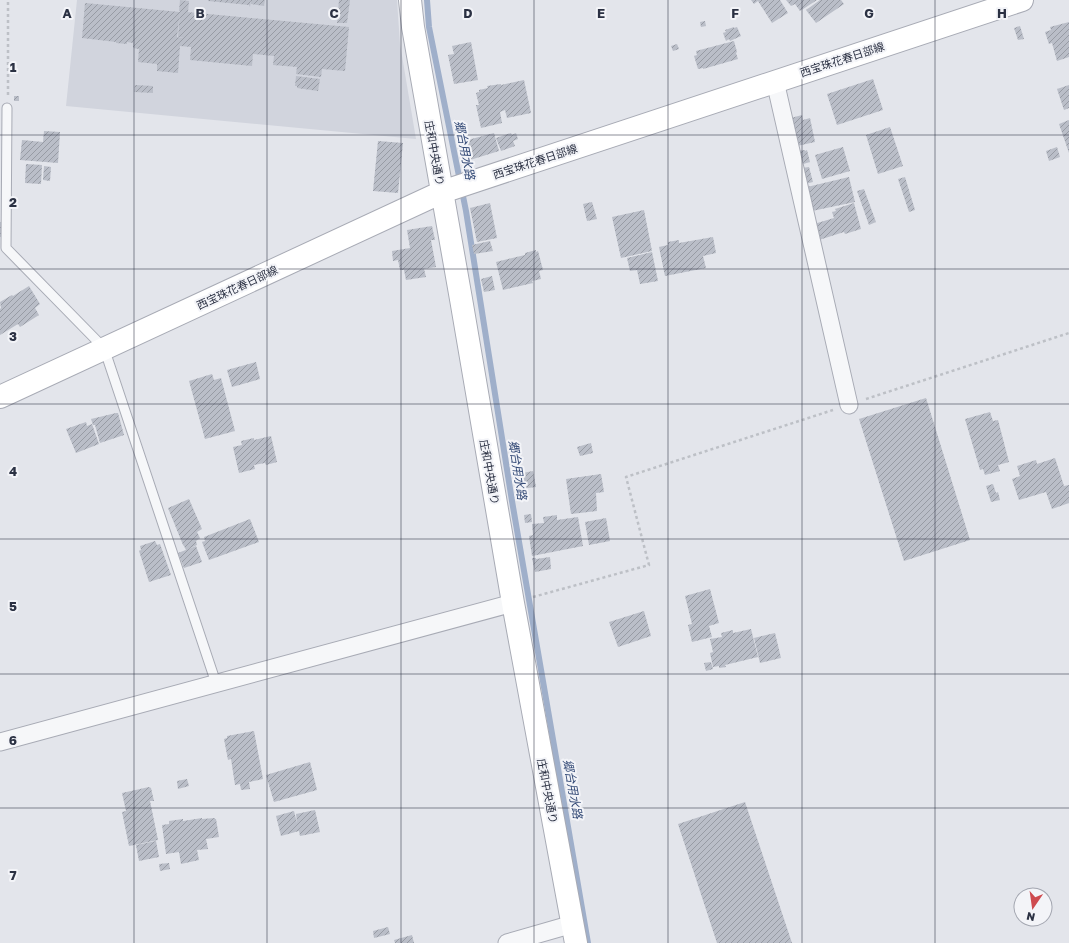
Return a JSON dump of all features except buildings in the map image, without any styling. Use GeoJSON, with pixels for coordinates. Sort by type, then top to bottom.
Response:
{"type":"FeatureCollection","features":[{"type":"Feature","properties":{"kind":"main road","name":"庄和中央通り"},"geometry":{"type":"LineString","coordinates":[[410,0],[412,27],[461,299],[513,603],[575,933]]}},
{"type":"Feature","properties":{"kind":"main road","name":"西宝珠花春日部線"},"geometry":{"type":"LineString","coordinates":[[0,397],[442,192],[1022,0]]}},
{"type":"Feature","properties":{"kind":"street"},"geometry":{"type":"LineString","coordinates":[[775,81],[848,405]]}},
{"type":"Feature","properties":{"kind":"street"},"geometry":{"type":"LineString","coordinates":[[0,742],[513,603]]}},
{"type":"Feature","properties":{"kind":"street"},"geometry":{"type":"LineString","coordinates":[[507,943],[575,933]]}},
{"type":"Feature","properties":{"kind":"lane"},"geometry":{"type":"LineString","coordinates":[[8,108],[3,249],[104,348],[216,683]]}},
{"type":"Feature","properties":{"kind":"path"},"geometry":{"type":"LineString","coordinates":[[8,0],[8,108]]}},
{"type":"Feature","properties":{"kind":"path"},"geometry":{"type":"LineString","coordinates":[[513,603],[649,565],[626,477],[1069,333]]}},
{"type":"Feature","properties":{"kind":"shaded area"},"geometry":{"type":"Polygon","coordinates":[[[77,0],[397,0],[400,44],[416,139],[66,106],[77,0]]]}},
{"type":"Feature","properties":{"kind":"waterway","name":"郷台用水路"},"geometry":{"type":"LineString","coordinates":[[427,0],[429,27],[466,211],[512,501],[588,943]]}}]}
